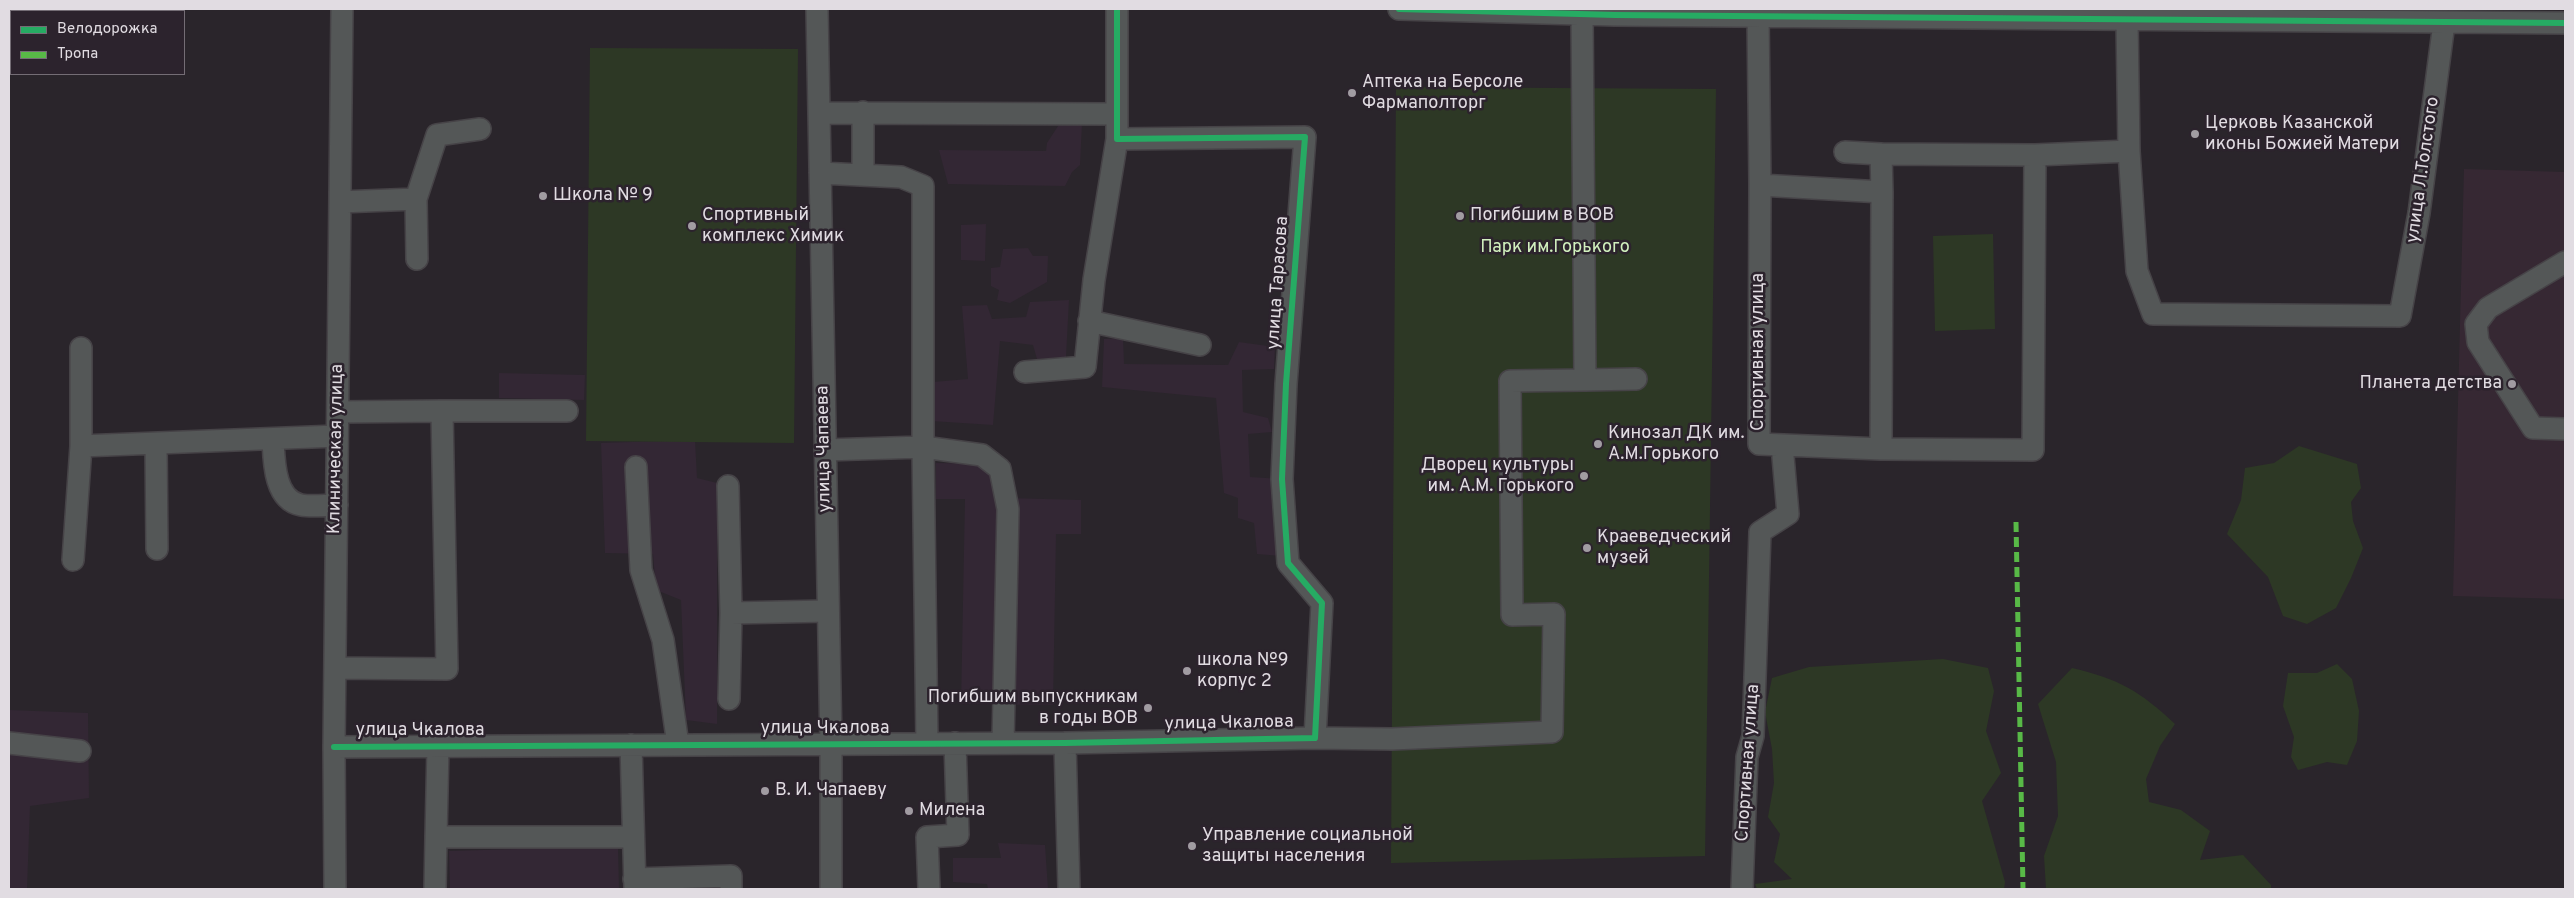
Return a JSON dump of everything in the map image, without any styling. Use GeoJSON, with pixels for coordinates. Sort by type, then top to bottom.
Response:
{"type":"FeatureCollection","features":[{"type":"Feature","properties":{"kind":"street","name":"Клиническая улица"},"geometry":{"type":"LineString","coordinates":[[336,889],[334,746],[342,9]]}},
{"type":"Feature","properties":{"kind":"street","name":"улица Чапаева"},"geometry":{"type":"LineString","coordinates":[[817,9],[831,744],[831,889]]}},
{"type":"Feature","properties":{"kind":"street"},"geometry":{"type":"LineString","coordinates":[[1024,372],[1085,367],[1094,280],[1117,139],[1116,9]]}},
{"type":"Feature","properties":{"kind":"street"},"geometry":{"type":"LineString","coordinates":[[1398,9],[1582,14],[1615,12],[2127,20],[2403,15],[2444,23],[2472,16],[2565,23]]}},
{"type":"Feature","properties":{"kind":"street"},"geometry":{"type":"LineString","coordinates":[[1582,14],[1585,380],[1636,378]]}},
{"type":"Feature","properties":{"kind":"street","name":"Спортивная улица"},"geometry":{"type":"LineString","coordinates":[[1742,889],[1747,757],[1753,736],[1760,532],[1788,514],[1782,445],[1759,444],[1760,185],[1758,15]]}},
{"type":"Feature","properties":{"kind":"street"},"geometry":{"type":"LineString","coordinates":[[1845,152],[2035,155],[2129,151],[2127,20]]}},
{"type":"Feature","properties":{"kind":"street","name":"улица Л.Толстого"},"geometry":{"type":"LineString","coordinates":[[2129,151],[2137,271],[2152,314],[2400,316],[2419,213],[2444,23]]}},
{"type":"Feature","properties":{"kind":"street"},"geometry":{"type":"LineString","coordinates":[[863,112],[863,176]]}},
{"type":"Feature","properties":{"kind":"street"},"geometry":{"type":"LineString","coordinates":[[819,113],[1118,114]]}},
{"type":"Feature","properties":{"kind":"street"},"geometry":{"type":"LineString","coordinates":[[417,260],[416,199],[437,136],[480,129]]}},
{"type":"Feature","properties":{"kind":"street","name":"улица Тарасова"},"geometry":{"type":"LineString","coordinates":[[1117,139],[1305,136],[1286,384],[1282,479],[1288,563],[1322,603],[1315,738]]}},
{"type":"Feature","properties":{"kind":"street"},"geometry":{"type":"LineString","coordinates":[[1881,449],[1882,154]]}},
{"type":"Feature","properties":{"kind":"street"},"geometry":{"type":"LineString","coordinates":[[1782,445],[1881,449],[2032,450],[2035,155]]}},
{"type":"Feature","properties":{"kind":"street"},"geometry":{"type":"LineString","coordinates":[[820,173],[901,177],[923,186],[922,447],[927,743]]}},
{"type":"Feature","properties":{"kind":"street"},"geometry":{"type":"LineString","coordinates":[[1760,185],[1882,192]]}},
{"type":"Feature","properties":{"kind":"street"},"geometry":{"type":"LineString","coordinates":[[340,202],[416,199]]}},
{"type":"Feature","properties":{"kind":"street"},"geometry":{"type":"LineString","coordinates":[[2565,262],[2488,308],[2476,324],[2478,342],[2533,428],[2565,429]]}},
{"type":"Feature","properties":{"kind":"street"},"geometry":{"type":"LineString","coordinates":[[1090,321],[1200,344]]}},
{"type":"Feature","properties":{"kind":"street"},"geometry":{"type":"LineString","coordinates":[[73,560],[81,446],[81,348]]}},
{"type":"Feature","properties":{"kind":"street","name":"улица Чкалова"},"geometry":{"type":"LineString","coordinates":[[334,746],[1065,743],[1315,738],[1392,739],[1552,732],[1554,614],[1512,615],[1510,381],[1585,380]]}},
{"type":"Feature","properties":{"kind":"street"},"geometry":{"type":"LineString","coordinates":[[335,668],[447,669],[442,411]]}},
{"type":"Feature","properties":{"kind":"street"},"geometry":{"type":"LineString","coordinates":[[338,412],[567,411]]}},
{"type":"Feature","properties":{"kind":"street"},"geometry":{"type":"LineString","coordinates":[[81,446],[337,436]]}},
{"type":"Feature","properties":{"kind":"street"},"geometry":{"type":"LineString","coordinates":[[273,440],[275,472],[283,492],[299,505],[337,505]]}},
{"type":"Feature","properties":{"kind":"street"},"geometry":{"type":"LineString","coordinates":[[156,444],[157,549]]}},
{"type":"Feature","properties":{"kind":"street"},"geometry":{"type":"LineString","coordinates":[[825,450],[922,447],[982,455],[1000,468],[1008,509],[1004,743]]}},
{"type":"Feature","properties":{"kind":"street"},"geometry":{"type":"LineString","coordinates":[[636,467],[641,570],[663,640],[678,745]]}},
{"type":"Feature","properties":{"kind":"street"},"geometry":{"type":"LineString","coordinates":[[728,486],[732,613],[729,699]]}},
{"type":"Feature","properties":{"kind":"street"},"geometry":{"type":"LineString","coordinates":[[732,613],[828,611]]}},
{"type":"Feature","properties":{"kind":"street"},"geometry":{"type":"LineString","coordinates":[[9,743],[80,751]]}},
{"type":"Feature","properties":{"kind":"street"},"geometry":{"type":"LineString","coordinates":[[929,889],[927,837],[958,835],[955,743]]}},
{"type":"Feature","properties":{"kind":"street"},"geometry":{"type":"LineString","coordinates":[[1065,743],[1068,889]]}},
{"type":"Feature","properties":{"kind":"street"},"geometry":{"type":"LineString","coordinates":[[631,745],[634,884],[731,876],[731,889]]}},
{"type":"Feature","properties":{"kind":"street"},"geometry":{"type":"LineString","coordinates":[[435,889],[438,746]]}},
{"type":"Feature","properties":{"kind":"street"},"geometry":{"type":"LineString","coordinates":[[436,837],[633,837]]}},
{"type":"Feature","properties":{"kind":"shaded area"},"geometry":{"type":"Polygon","coordinates":[[[1060,123],[1082,123],[1080,165],[1072,172],[1065,186],[948,184],[939,150],[1046,151],[1047,143],[1060,123]]]}},
{"type":"Feature","properties":{"kind":"shaded area","name":"Планета детства"},"geometry":{"type":"Polygon","coordinates":[[[2464,169],[2565,172],[2565,599],[2453,596],[2464,169]]]}},
{"type":"Feature","properties":{"kind":"shaded area"},"geometry":{"type":"Polygon","coordinates":[[[986,224],[985,261],[961,260],[961,225],[986,224]]]}},
{"type":"Feature","properties":{"kind":"shaded area"},"geometry":{"type":"Polygon","coordinates":[[[1028,248],[1033,256],[1048,256],[1047,282],[1010,303],[997,300],[999,290],[991,286],[991,268],[1000,267],[1003,249],[1028,248]]]}},
{"type":"Feature","properties":{"kind":"shaded area"},"geometry":{"type":"Polygon","coordinates":[[[1069,300],[1066,357],[1037,359],[1033,345],[1000,341],[993,425],[931,421],[933,382],[968,379],[962,306],[987,305],[992,319],[1026,317],[1030,302],[1069,300]]]}},
{"type":"Feature","properties":{"kind":"shaded area"},"geometry":{"type":"Polygon","coordinates":[[[1123,338],[1124,364],[1228,365],[1239,342],[1275,347],[1274,369],[1242,370],[1243,412],[1268,418],[1272,432],[1248,434],[1250,477],[1282,479],[1281,556],[1257,554],[1254,523],[1238,518],[1238,498],[1224,493],[1216,398],[1102,387],[1104,339],[1123,338]]]}},
{"type":"Feature","properties":{"kind":"shaded area"},"geometry":{"type":"Polygon","coordinates":[[[499,373],[585,375],[584,400],[499,398],[499,373]]]}},
{"type":"Feature","properties":{"kind":"shaded area"},"geometry":{"type":"Polygon","coordinates":[[[695,440],[697,478],[717,483],[717,724],[686,720],[681,600],[656,590],[653,554],[605,553],[601,443],[695,440]]]}},
{"type":"Feature","properties":{"kind":"shaded area"},"geometry":{"type":"Polygon","coordinates":[[[936,463],[1008,464],[1008,498],[1081,500],[1081,534],[1056,534],[1053,705],[961,704],[965,499],[936,499],[936,463]]]}},
{"type":"Feature","properties":{"kind":"shaded area"},"geometry":{"type":"Polygon","coordinates":[[[9,710],[88,713],[89,798],[30,806],[27,889],[9,889],[9,710]]]}},
{"type":"Feature","properties":{"kind":"shaded area"},"geometry":{"type":"Polygon","coordinates":[[[998,843],[1045,845],[1048,889],[988,889],[987,884],[953,882],[953,858],[1001,858],[998,843]]]}},
{"type":"Feature","properties":{"kind":"shaded area"},"geometry":{"type":"Polygon","coordinates":[[[618,846],[619,889],[450,889],[449,851],[618,846]]]}},
{"type":"Feature","properties":{"kind":"green space","name":"Спортивный комплекс Химик"},"geometry":{"type":"Polygon","coordinates":[[[590,48],[798,49],[794,443],[586,441],[590,48]]]}},
{"type":"Feature","properties":{"kind":"green space","name":"Парк им.Горького"},"geometry":{"type":"Polygon","coordinates":[[[1396,87],[1716,89],[1705,856],[1391,863],[1396,87]]]}},
{"type":"Feature","properties":{"kind":"green space"},"geometry":{"type":"Polygon","coordinates":[[[1993,234],[1995,329],[1935,331],[1933,236],[1993,234]]]}},
{"type":"Feature","properties":{"kind":"green space"},"geometry":{"type":"Polygon","coordinates":[[[2299,446],[2357,464],[2361,488],[2351,502],[2353,521],[2363,548],[2336,608],[2307,624],[2283,616],[2268,577],[2227,534],[2241,500],[2245,468],[2274,463],[2299,446]]]}},
{"type":"Feature","properties":{"kind":"green space"},"geometry":{"type":"Polygon","coordinates":[[[1943,659],[1988,668],[1994,691],[1986,731],[2001,773],[1982,801],[2005,882],[2004,889],[1757,889],[1755,884],[1792,879],[1774,862],[1780,834],[1768,817],[1774,783],[1772,749],[1765,712],[1772,678],[1809,667],[1943,659]]]}},
{"type":"Feature","properties":{"kind":"green space"},"geometry":{"type":"Polygon","coordinates":[[[2337,664],[2352,679],[2359,711],[2357,741],[2347,765],[2327,762],[2298,770],[2291,757],[2294,737],[2283,706],[2288,673],[2317,673],[2337,664]]]}},
{"type":"Feature","properties":{"kind":"green space"},"geometry":{"type":"Polygon","coordinates":[[[2072,668],[2103,677],[2128,688],[2151,703],[2175,724],[2160,746],[2146,779],[2149,802],[2181,810],[2210,831],[2200,860],[2243,855],[2271,885],[2271,889],[2046,889],[2044,856],[2058,816],[2056,762],[2038,704],[2072,668]]]}},
{"type":"Feature","properties":{"kind":"marked path"},"geometry":{"type":"LineString","coordinates":[[2016,522],[2023,889]]}},
{"type":"Feature","properties":{"kind":"cycle path"},"geometry":{"type":"LineString","coordinates":[[334,747],[1065,743],[1315,738],[1322,603],[1288,563],[1282,479],[1286,384],[1305,137],[1117,139],[1117,9]]}},
{"type":"Feature","properties":{"kind":"cycle path"},"geometry":{"type":"LineString","coordinates":[[1399,9],[1615,15],[2565,23]]}},
{"type":"Feature","properties":{"kind":"place","name":"Аптека на Берсоле Фармаполторг"},"geometry":{"type":"Point","coordinates":[1352,93]}},
{"type":"Feature","properties":{"kind":"place","name":"Церковь Казанской иконы Божией Матери"},"geometry":{"type":"Point","coordinates":[2195,134]}},
{"type":"Feature","properties":{"kind":"place","name":"Школа № 9"},"geometry":{"type":"Point","coordinates":[543,196]}},
{"type":"Feature","properties":{"kind":"place","name":"Погибшим в ВОВ"},"geometry":{"type":"Point","coordinates":[1460,216]}},
{"type":"Feature","properties":{"kind":"place","name":"Спортивный комплекс Химик"},"geometry":{"type":"Point","coordinates":[692,226]}},
{"type":"Feature","properties":{"kind":"place","name":"Планета детства"},"geometry":{"type":"Point","coordinates":[2512,384]}},
{"type":"Feature","properties":{"kind":"place","name":"Кинозал ДК им. А.М.Горького"},"geometry":{"type":"Point","coordinates":[1598,444]}},
{"type":"Feature","properties":{"kind":"place","name":"Дворец культуры им. А.М. Горького"},"geometry":{"type":"Point","coordinates":[1584,476]}},
{"type":"Feature","properties":{"kind":"place","name":"Краеведческий музей"},"geometry":{"type":"Point","coordinates":[1587,548]}},
{"type":"Feature","properties":{"kind":"place","name":"школа №9 корпус 2"},"geometry":{"type":"Point","coordinates":[1187,671]}},
{"type":"Feature","properties":{"kind":"place","name":"Погибшим выпускникам в годы ВОВ"},"geometry":{"type":"Point","coordinates":[1148,708]}},
{"type":"Feature","properties":{"kind":"place","name":"В. И. Чапаеву"},"geometry":{"type":"Point","coordinates":[765,791]}},
{"type":"Feature","properties":{"kind":"place","name":"Милена"},"geometry":{"type":"Point","coordinates":[909,811]}},
{"type":"Feature","properties":{"kind":"place","name":"Управление социальной защиты населения"},"geometry":{"type":"Point","coordinates":[1192,846]}}]}
